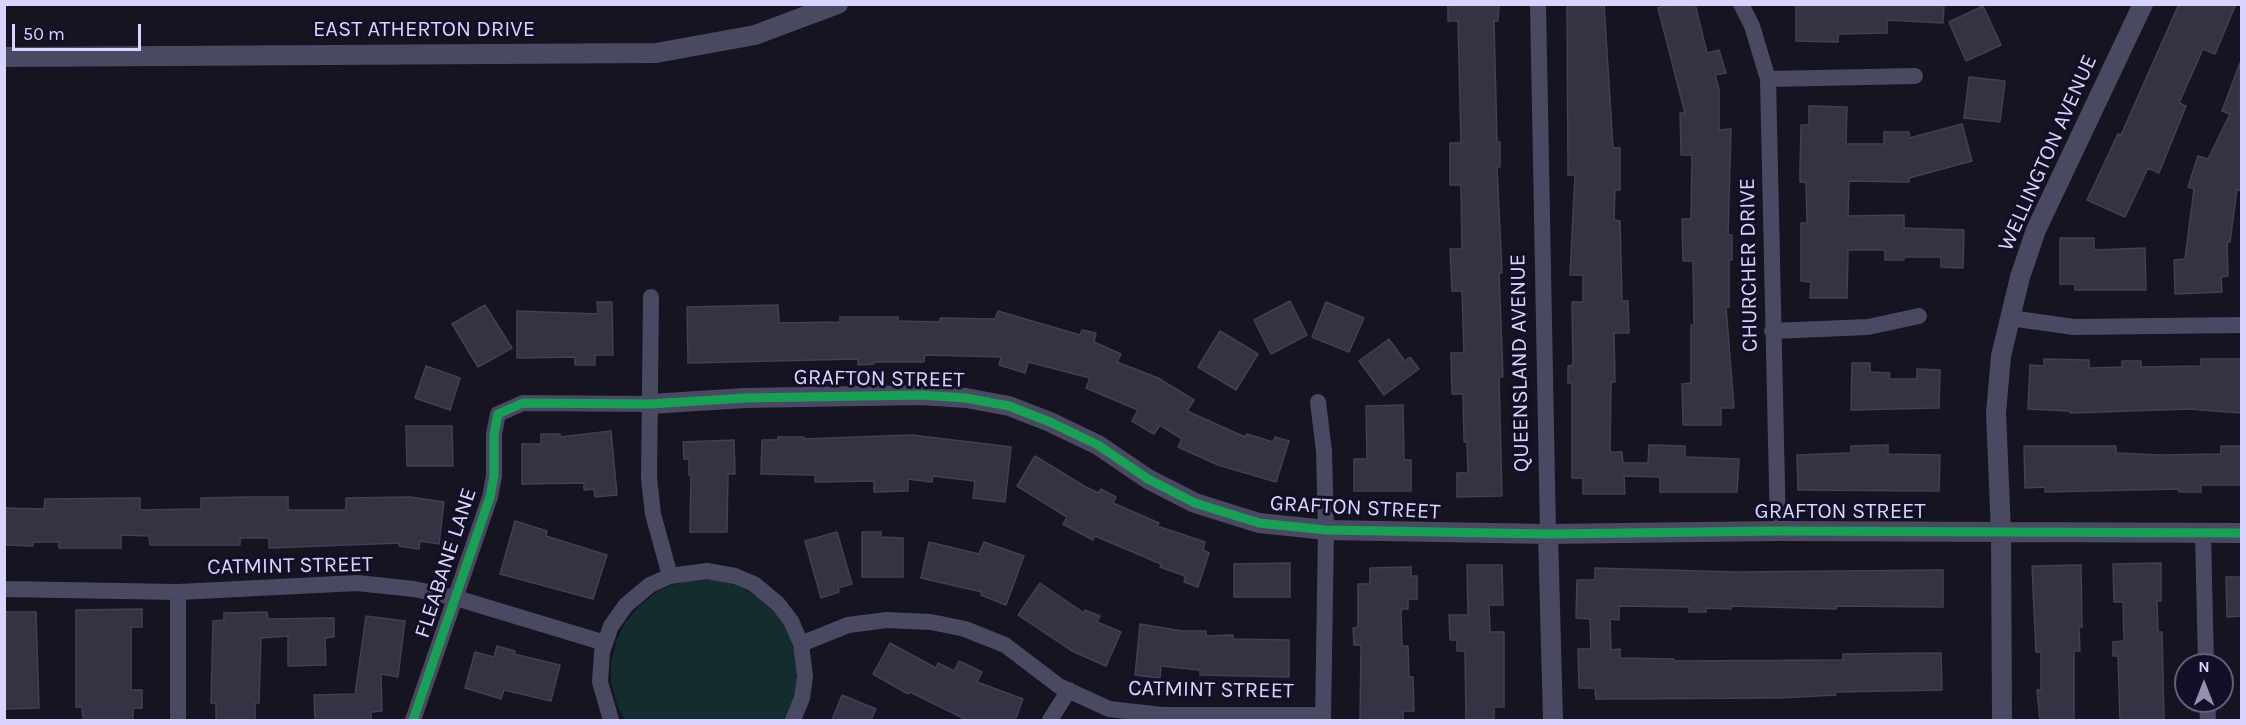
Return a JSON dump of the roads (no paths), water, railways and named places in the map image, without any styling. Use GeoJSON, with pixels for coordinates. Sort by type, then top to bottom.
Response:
{"type":"FeatureCollection","features":[{"type":"Feature","properties":{"kind":"street","name":"EAST ATHERTON DRIVE"},"geometry":{"type":"LineString","coordinates":[[4,57],[656,53],[755,35],[838,4]]}},
{"type":"Feature","properties":{"kind":"street","name":"QUEENSLAND AVENUE"},"geometry":{"type":"LineString","coordinates":[[1538,4],[1553,720]]}},
{"type":"Feature","properties":{"kind":"street","name":"CHURCHER DRIVE"},"geometry":{"type":"LineString","coordinates":[[1741,4],[1752,26],[1768,79],[1778,531]]}},
{"type":"Feature","properties":{"kind":"street","name":"WELLINGTON AVENUE"},"geometry":{"type":"LineString","coordinates":[[2002,720],[2001,533],[1996,413],[2001,356],[2020,277],[2036,230],[2143,4]]}},
{"type":"Feature","properties":{"kind":"street"},"geometry":{"type":"LineString","coordinates":[[1768,79],[1915,76]]}},
{"type":"Feature","properties":{"kind":"street"},"geometry":{"type":"LineString","coordinates":[[651,297],[649,477],[653,514],[670,576]]}},
{"type":"Feature","properties":{"kind":"street"},"geometry":{"type":"LineString","coordinates":[[1772,331],[1868,327],[1919,316]]}},
{"type":"Feature","properties":{"kind":"street"},"geometry":{"type":"LineString","coordinates":[[2010,318],[2083,327],[2241,325]]}},
{"type":"Feature","properties":{"kind":"street","name":"GRAFTON STREET"},"geometry":{"type":"LineString","coordinates":[[498,414],[523,402],[650,404],[909,395],[966,398],[1009,406],[1050,422],[1098,445],[1148,479],[1196,502],[1259,523],[1326,530],[1548,534],[1778,531],[2241,533]]}},
{"type":"Feature","properties":{"kind":"street"},"geometry":{"type":"LineString","coordinates":[[1318,402],[1324,451],[1326,530],[1323,718]]}},
{"type":"Feature","properties":{"kind":"street","name":"FLEABANE LANE"},"geometry":{"type":"LineString","coordinates":[[413,720],[490,497],[494,476],[494,434],[498,414]]}},
{"type":"Feature","properties":{"kind":"street"},"geometry":{"type":"LineString","coordinates":[[2203,534],[2206,653]]}},
{"type":"Feature","properties":{"kind":"street"},"geometry":{"type":"LineString","coordinates":[[611,720],[603,701],[600,682],[605,643],[611,626],[626,604],[650,585],[670,576],[707,571],[735,576],[754,584],[778,604],[790,621],[801,645],[805,676],[802,698],[793,720]]}},
{"type":"Feature","properties":{"kind":"street","name":"CATMINT STREET"},"geometry":{"type":"LineString","coordinates":[[4,590],[178,592],[357,583],[414,589],[456,598],[605,643]]}},
{"type":"Feature","properties":{"kind":"street"},"geometry":{"type":"LineString","coordinates":[[178,592],[178,720]]}},
{"type":"Feature","properties":{"kind":"street","name":"CATMINT STREET"},"geometry":{"type":"LineString","coordinates":[[801,645],[848,625],[887,620],[931,622],[965,629],[1005,645],[1059,686],[1109,710],[1162,716],[1323,718]]}},
{"type":"Feature","properties":{"kind":"street"},"geometry":{"type":"LineString","coordinates":[[1050,720],[1069,690]]}}]}
